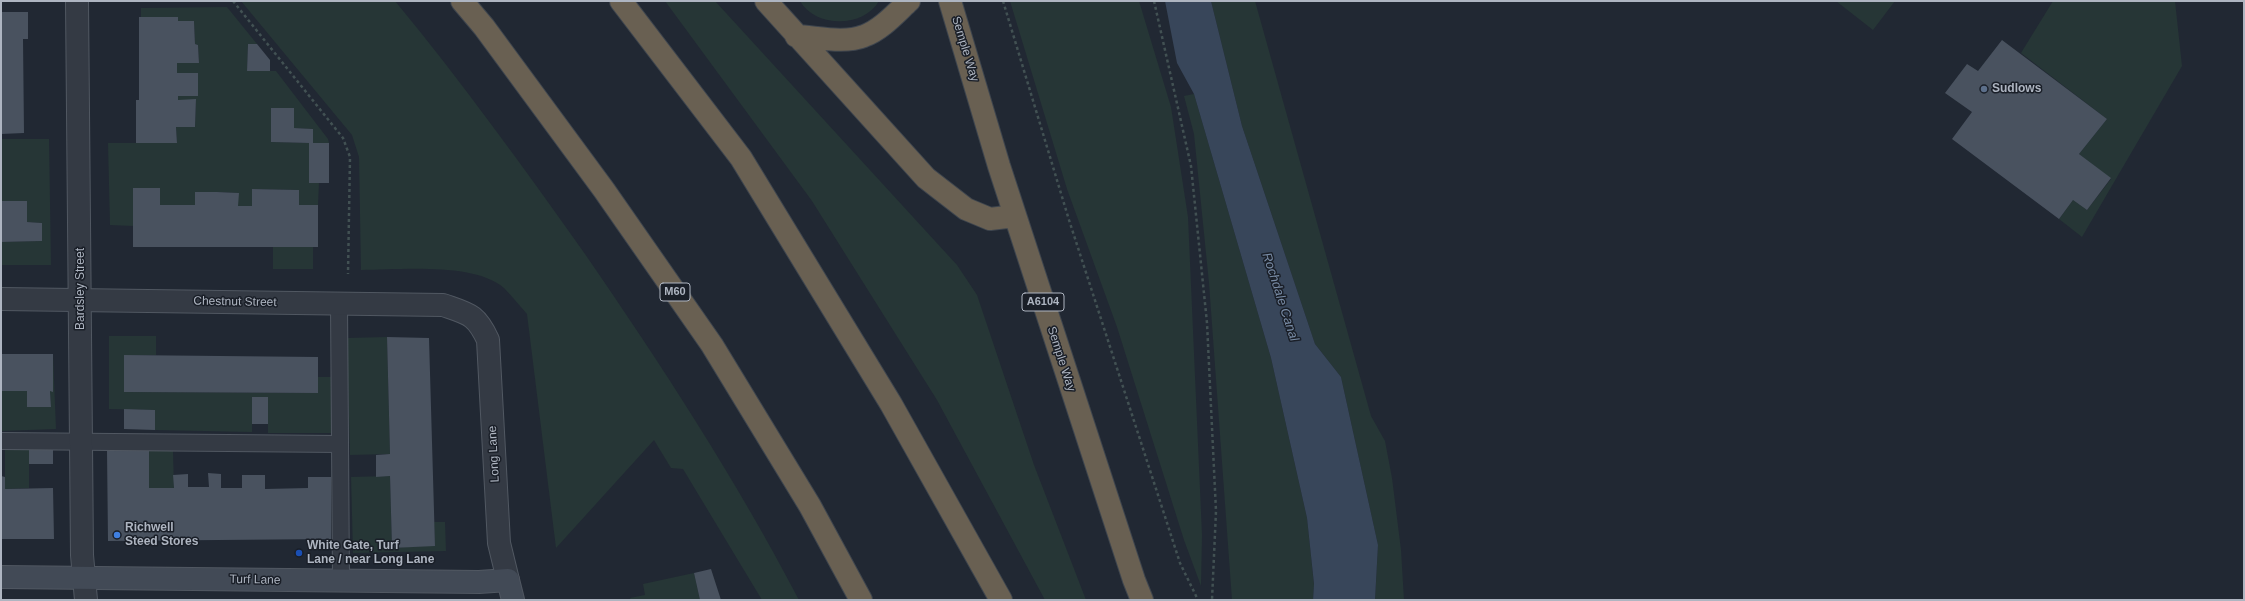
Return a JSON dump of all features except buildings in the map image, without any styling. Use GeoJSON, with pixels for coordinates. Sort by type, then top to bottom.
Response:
{"type":"FeatureCollection","features":[{"type":"Feature","properties":{"kind":"highway","name":"M60"},"geometry":{"type":"LineString","coordinates":[[462,1],[604,190],[712,345],[810,506],[861,600]]}},
{"type":"Feature","properties":{"kind":"highway"},"geometry":{"type":"LineString","coordinates":[[622,1],[741,158],[891,404],[1001,600]]}},
{"type":"Feature","properties":{"kind":"highway"},"geometry":{"type":"LineString","coordinates":[[766,1],[796,36],[926,178],[966,209],[990,219],[1016,216]]}},
{"type":"Feature","properties":{"kind":"highway"},"geometry":{"type":"LineString","coordinates":[[796,36],[844,39],[865,36],[885,23],[909,1]]}},
{"type":"Feature","properties":{"kind":"highway","name":"Semple Way"},"geometry":{"type":"LineString","coordinates":[[950,1],[1016,216],[1134,580],[1142,600]]}},
{"type":"Feature","properties":{"kind":"street","name":"Bardsley Street"},"geometry":{"type":"LineString","coordinates":[[77,1],[81,300],[82,555],[86,600]]}},
{"type":"Feature","properties":{"kind":"street","name":"Chestnut Street"},"geometry":{"type":"LineString","coordinates":[[1,299],[443,305],[468,314]]}},
{"type":"Feature","properties":{"kind":"street","name":"Long Lane"},"geometry":{"type":"LineString","coordinates":[[468,314],[480,323],[488,340],[499,543],[510,590]]}},
{"type":"Feature","properties":{"kind":"street","name":"Turf Lane"},"geometry":{"type":"LineString","coordinates":[[1,577],[479,582],[510,590]]}},
{"type":"Feature","properties":{"kind":"lane"},"geometry":{"type":"LineString","coordinates":[[341,581],[340,444],[344,303]]}},
{"type":"Feature","properties":{"kind":"lane"},"geometry":{"type":"LineString","coordinates":[[1,440],[340,444]]}},
{"type":"Feature","properties":{"kind":"path"},"geometry":{"type":"LineString","coordinates":[[233,1],[343,138],[350,157],[344,303]]}},
{"type":"Feature","properties":{"kind":"path"},"geometry":{"type":"LineString","coordinates":[[1003,1],[1069,220],[1177,556],[1198,600]]}},
{"type":"Feature","properties":{"kind":"path"},"geometry":{"type":"LineString","coordinates":[[1154,1],[1191,166],[1207,323],[1216,511],[1212,600]]}},
{"type":"Feature","properties":{"kind":"shaded area"},"geometry":{"type":"Polygon","coordinates":[[[241,1],[395,1],[492,126],[614,296],[724,467],[799,600],[762,600],[683,469],[671,468],[654,440],[556,548],[527,314],[504,288],[491,280],[474,274],[436,269],[361,270],[359,157],[352,135],[241,1]]]}},
{"type":"Feature","properties":{"kind":"shaded area"},"geometry":{"type":"Polygon","coordinates":[[[665,1],[715,1],[957,265],[977,295],[1034,465],[1086,600],[1045,600],[937,400],[812,201],[665,1]]]}},
{"type":"Feature","properties":{"kind":"shaded area"},"geometry":{"type":"Polygon","coordinates":[[[800,1],[879,1],[872,10],[862,16],[851,20],[840,21],[828,20],[817,16],[807,10],[800,1]]]}},
{"type":"Feature","properties":{"kind":"shaded area"},"geometry":{"type":"Polygon","coordinates":[[[1010,1],[1139,1],[1171,107],[1188,217],[1202,535],[1201,586],[1184,540],[1117,327],[1067,189],[1010,1]]]}},
{"type":"Feature","properties":{"kind":"shaded area"},"geometry":{"type":"Polygon","coordinates":[[[1211,1],[1255,1],[1371,416],[1385,441],[1392,478],[1401,550],[1404,600],[1375,600],[1378,545],[1341,377],[1315,344],[1242,126],[1211,1]]]}},
{"type":"Feature","properties":{"kind":"shaded area"},"geometry":{"type":"Polygon","coordinates":[[[1836,1],[1895,1],[1873,30],[1836,1]]]}},
{"type":"Feature","properties":{"kind":"shaded area"},"geometry":{"type":"Polygon","coordinates":[[[2053,1],[2175,1],[2182,66],[2082,237],[2059,219],[2073,200],[2087,210],[2111,179],[2079,154],[2107,119],[2021,53],[2053,1]]]}},
{"type":"Feature","properties":{"kind":"shaded area"},"geometry":{"type":"Polygon","coordinates":[[[227,7],[257,44],[248,44],[247,71],[276,71],[328,139],[329,143],[313,143],[313,129],[294,128],[294,108],[271,108],[271,142],[309,143],[319,183],[318,205],[299,205],[299,190],[253,189],[252,206],[238,206],[238,193],[217,192],[195,205],[160,205],[160,188],[134,188],[133,226],[110,225],[108,143],[177,143],[176,127],[195,127],[196,100],[178,100],[178,96],[198,96],[198,73],[177,73],[177,63],[199,63],[198,45],[195,44],[194,21],[178,21],[178,17],[141,17],[141,8],[227,7]]]}},
{"type":"Feature","properties":{"kind":"shaded area"},"geometry":{"type":"Polygon","coordinates":[[[1194,94],[1271,358],[1307,518],[1314,585],[1313,600],[1232,600],[1209,283],[1194,134],[1184,96],[1194,94]]]}},
{"type":"Feature","properties":{"kind":"shaded area"},"geometry":{"type":"Polygon","coordinates":[[[1,139],[49,139],[51,265],[1,265],[1,242],[42,241],[42,223],[27,222],[27,201],[1,201],[1,139]]]}},
{"type":"Feature","properties":{"kind":"shaded area"},"geometry":{"type":"Polygon","coordinates":[[[273,247],[313,247],[313,269],[273,269],[273,247]]]}},
{"type":"Feature","properties":{"kind":"shaded area"},"geometry":{"type":"Polygon","coordinates":[[[109,336],[156,336],[156,355],[124,355],[124,392],[318,393],[318,377],[334,377],[334,433],[268,433],[268,397],[252,398],[252,432],[155,430],[155,410],[109,409],[109,336]]]}},
{"type":"Feature","properties":{"kind":"shaded area"},"geometry":{"type":"Polygon","coordinates":[[[387,337],[390,454],[350,455],[347,338],[387,337]]]}},
{"type":"Feature","properties":{"kind":"shaded area"},"geometry":{"type":"Polygon","coordinates":[[[53,354],[56,429],[1,431],[1,391],[27,391],[27,407],[51,407],[50,391],[53,391],[53,354]]]}},
{"type":"Feature","properties":{"kind":"shaded area"},"geometry":{"type":"Polygon","coordinates":[[[5,449],[29,449],[29,488],[5,489],[5,449]]]}},
{"type":"Feature","properties":{"kind":"shaded area"},"geometry":{"type":"Polygon","coordinates":[[[149,451],[173,451],[174,488],[149,488],[149,451]]]}},
{"type":"Feature","properties":{"kind":"shaded area"},"geometry":{"type":"Polygon","coordinates":[[[390,476],[392,548],[435,545],[434,522],[445,522],[446,551],[353,553],[351,477],[390,476]]]}},
{"type":"Feature","properties":{"kind":"shaded area"},"geometry":{"type":"Polygon","coordinates":[[[694,573],[700,600],[631,600],[630,598],[645,595],[643,584],[694,573]]]}},
{"type":"Feature","properties":{"kind":"water","name":"Rochdale Canal"},"geometry":{"type":"Polygon","coordinates":[[[1165,1],[1211,1],[1242,126],[1315,344],[1341,377],[1378,545],[1375,600],[1313,600],[1314,584],[1307,518],[1271,358],[1194,94],[1177,63],[1165,1]]]}},
{"type":"Feature","properties":{"kind":"place","name":"Sudlows"},"geometry":{"type":"Point","coordinates":[1984,89]}},
{"type":"Feature","properties":{"kind":"place","name":"Richwell Steed Stores"},"geometry":{"type":"Point","coordinates":[117,535]}},
{"type":"Feature","properties":{"kind":"place","name":"White Gate, Turf Lane / near Long Lane"},"geometry":{"type":"Point","coordinates":[299,553]}}]}
